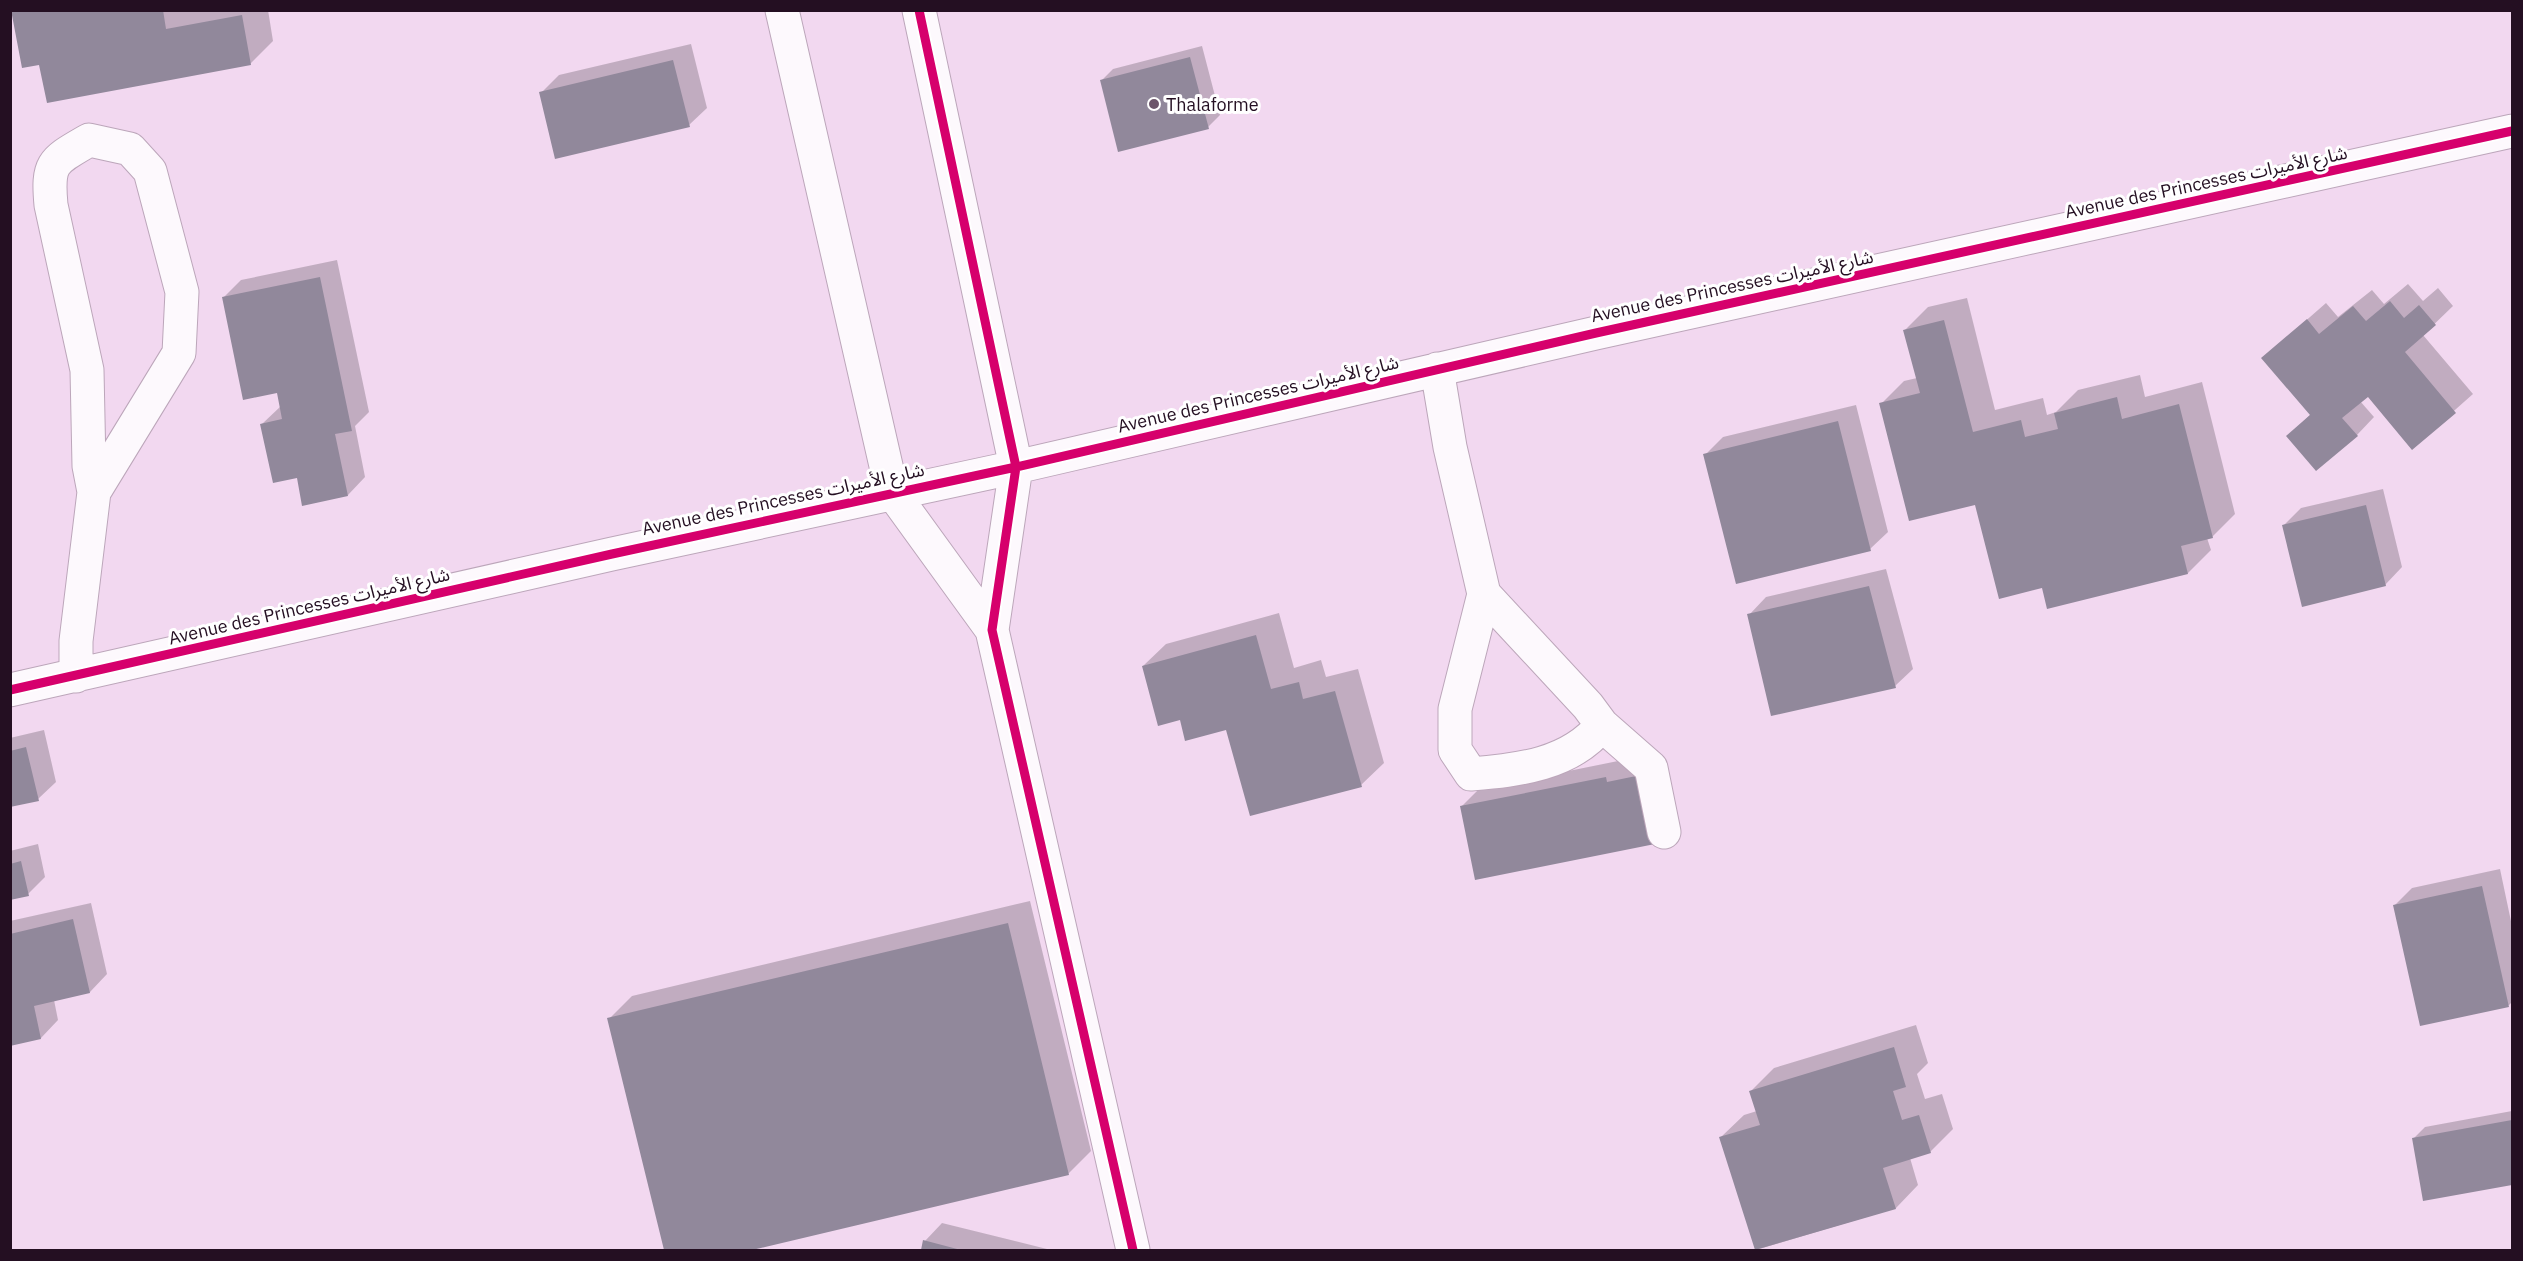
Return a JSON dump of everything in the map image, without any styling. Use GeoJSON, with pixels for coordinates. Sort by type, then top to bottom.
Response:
{"type":"FeatureCollection","features":[{"type":"Feature","properties":{"kind":"street"},"geometry":{"type":"LineString","coordinates":[[782,10],[892,492],[992,630]]}},
{"type":"Feature","properties":{"kind":"street"},"geometry":{"type":"LineString","coordinates":[[919,10],[1016,467],[992,630],[1133,1251]]}},
{"type":"Feature","properties":{"kind":"street","name":"Avenue des Princesses شارع الأميرات"},"geometry":{"type":"LineString","coordinates":[[10,690],[892,492],[1016,467],[1437,369],[2512,131]]}},
{"type":"Feature","properties":{"kind":"street"},"geometry":{"type":"LineString","coordinates":[[76,676],[75,641],[94,492],[89,466],[87,370],[51,205],[49,179],[58,158],[89,141],[130,148],[150,171],[182,292],[179,353],[94,492]]}},
{"type":"Feature","properties":{"kind":"street"},"geometry":{"type":"LineString","coordinates":[[1437,369],[1450,447],[1484,594],[1455,709],[1455,750],[1471,774],[1519,770],[1567,754],[1589,742],[1602,725]]}},
{"type":"Feature","properties":{"kind":"street"},"geometry":{"type":"LineString","coordinates":[[89,407],[144,413]]}},
{"type":"Feature","properties":{"kind":"street"},"geometry":{"type":"LineString","coordinates":[[1484,594],[1588,706],[1602,725],[1651,768],[1664,832]]}},
{"type":"Feature","properties":{"kind":"building"},"geometry":{"type":"Polygon","coordinates":[[[11,10],[163,10],[166,29],[242,15],[251,65],[47,103],[39,65],[22,68],[11,10]]]}},
{"type":"Feature","properties":{"kind":"building","name":"Thalaforme"},"geometry":{"type":"Polygon","coordinates":[[[1190,57],[1209,129],[1118,152],[1100,80],[1190,57]]]}},
{"type":"Feature","properties":{"kind":"building"},"geometry":{"type":"Polygon","coordinates":[[[673,60],[690,127],[555,159],[539,92],[673,60]]]}},
{"type":"Feature","properties":{"kind":"building"},"geometry":{"type":"Polygon","coordinates":[[[320,277],[352,431],[335,434],[348,496],[302,506],[297,478],[273,483],[260,424],[282,419],[277,393],[243,400],[222,297],[320,277]]]}},
{"type":"Feature","properties":{"kind":"building"},"geometry":{"type":"Polygon","coordinates":[[[2390,301],[2404,318],[2419,305],[2436,325],[2405,352],[2456,413],[2412,450],[2368,397],[2342,418],[2358,436],[2316,471],[2286,436],[2310,415],[2261,358],[2307,319],[2319,334],[2353,306],[2366,321],[2390,301]]]}},
{"type":"Feature","properties":{"kind":"building"},"geometry":{"type":"Polygon","coordinates":[[[1944,320],[1973,432],[2021,420],[2025,437],[2058,429],[2054,413],[2117,397],[2122,419],[2179,404],[2213,538],[2181,546],[2188,574],[2047,609],[2042,588],[1999,599],[1975,505],[1909,521],[1879,403],[1920,393],[1903,330],[1944,320]]]}},
{"type":"Feature","properties":{"kind":"building"},"geometry":{"type":"Polygon","coordinates":[[[1838,421],[1871,551],[1736,584],[1703,454],[1838,421]]]}},
{"type":"Feature","properties":{"kind":"building"},"geometry":{"type":"Polygon","coordinates":[[[2366,505],[2386,586],[2302,607],[2282,525],[2366,505]]]}},
{"type":"Feature","properties":{"kind":"building"},"geometry":{"type":"Polygon","coordinates":[[[1869,586],[1896,688],[1771,716],[1747,614],[1869,586]]]}},
{"type":"Feature","properties":{"kind":"building"},"geometry":{"type":"Polygon","coordinates":[[[1256,635],[1271,689],[1299,682],[1303,699],[1335,691],[1362,787],[1250,816],[1226,730],[1185,741],[1180,720],[1158,726],[1142,666],[1256,635]]]}},
{"type":"Feature","properties":{"kind":"building"},"geometry":{"type":"Polygon","coordinates":[[[26,747],[39,801],[10,807],[10,751],[26,747]]]}},
{"type":"Feature","properties":{"kind":"building"},"geometry":{"type":"Polygon","coordinates":[[[1641,775],[1655,844],[1475,880],[1460,806],[1606,777],[1607,782],[1641,775]]]}},
{"type":"Feature","properties":{"kind":"building"},"geometry":{"type":"Polygon","coordinates":[[[21,861],[29,896],[10,900],[10,864],[21,861]]]}},
{"type":"Feature","properties":{"kind":"building"},"geometry":{"type":"Polygon","coordinates":[[[2482,886],[2509,1007],[2420,1026],[2393,905],[2482,886]]]}},
{"type":"Feature","properties":{"kind":"building"},"geometry":{"type":"Polygon","coordinates":[[[73,919],[90,993],[34,1006],[41,1039],[10,1046],[10,934],[73,919]]]}},
{"type":"Feature","properties":{"kind":"building"},"geometry":{"type":"Polygon","coordinates":[[[1008,923],[1069,1175],[752,1250],[664,1250],[607,1018],[1008,923]]]}},
{"type":"Feature","properties":{"kind":"building"},"geometry":{"type":"Polygon","coordinates":[[[1894,1047],[1906,1087],[1893,1091],[1902,1120],[1919,1115],[1931,1153],[1883,1168],[1896,1209],[1755,1250],[1719,1137],[1760,1125],[1749,1091],[1894,1047]]]}},
{"type":"Feature","properties":{"kind":"building"},"geometry":{"type":"Polygon","coordinates":[[[2512,1120],[2512,1185],[2423,1201],[2412,1138],[2512,1120]]]}},
{"type":"Feature","properties":{"kind":"building"},"geometry":{"type":"Polygon","coordinates":[[[923,1240],[961,1250],[921,1250],[923,1240]]]}},
{"type":"Feature","properties":{"kind":"cycle path"},"geometry":{"type":"LineString","coordinates":[[919,10],[1016,467],[992,630],[1133,1250]]}},
{"type":"Feature","properties":{"kind":"cycle path"},"geometry":{"type":"LineString","coordinates":[[10,690],[612,554],[1016,467],[1596,333],[2512,131]]}},
{"type":"Feature","properties":{"kind":"place","name":"Thalaforme"},"geometry":{"type":"Point","coordinates":[1154,104]}}]}
